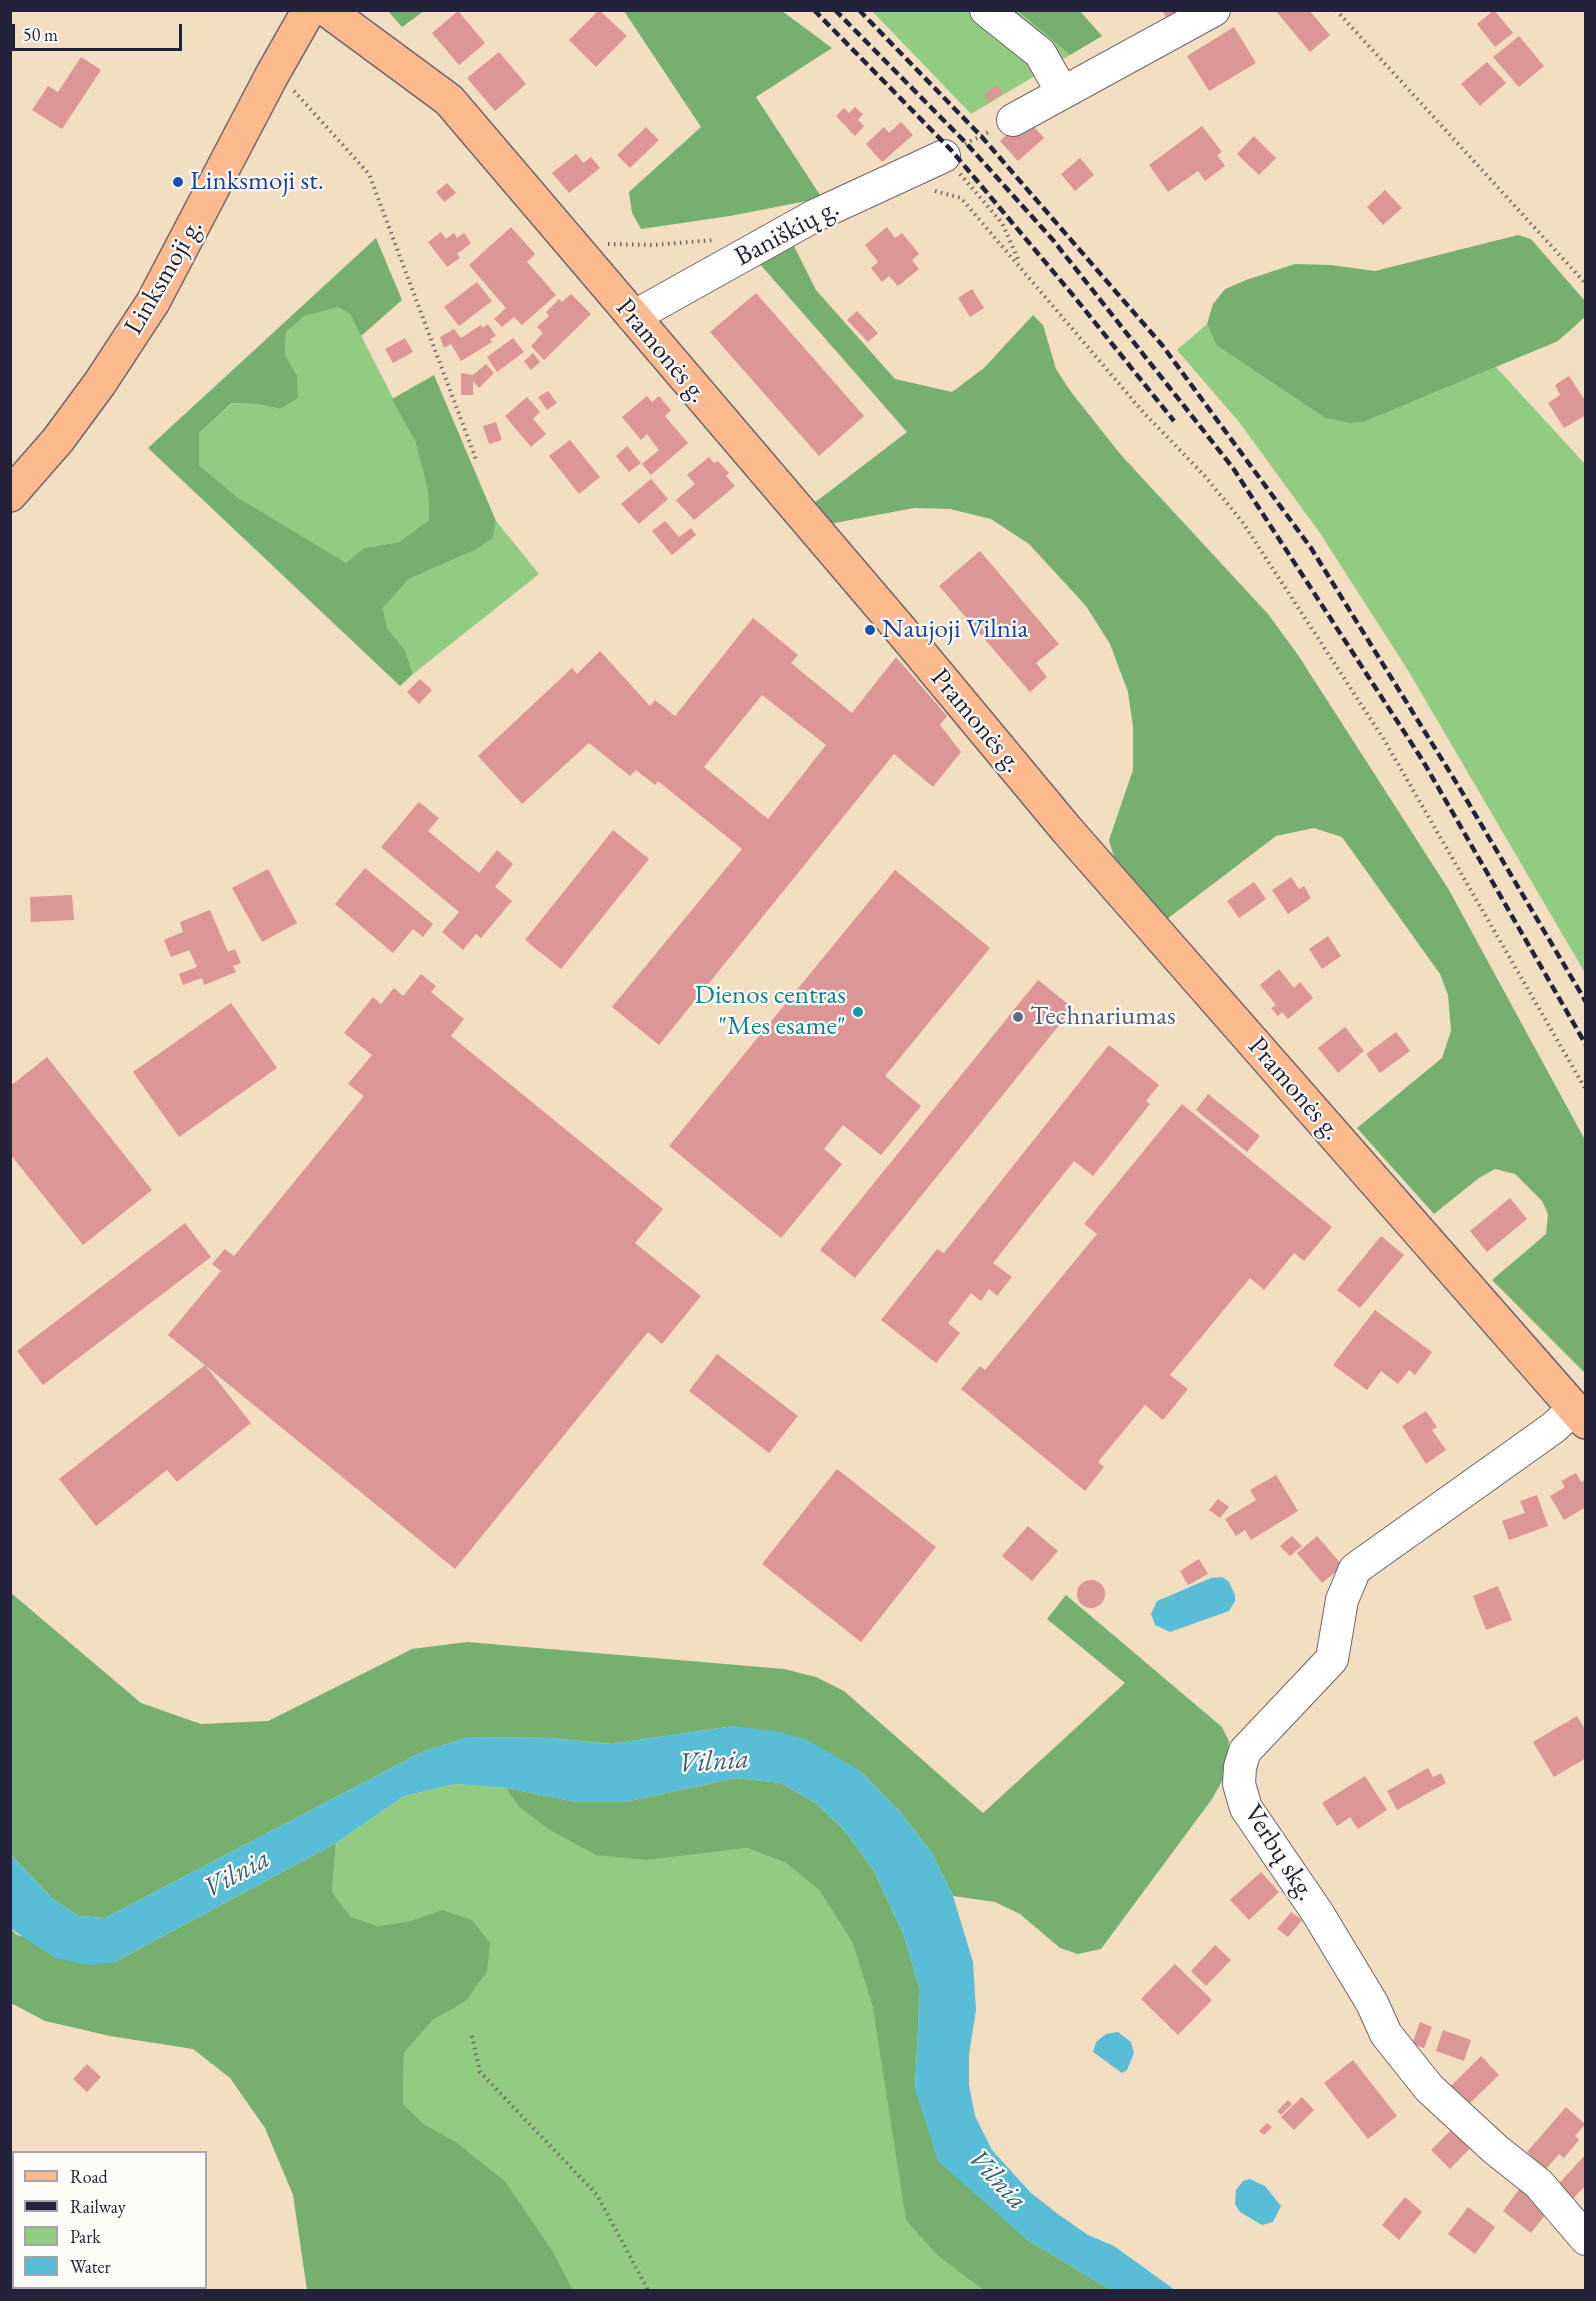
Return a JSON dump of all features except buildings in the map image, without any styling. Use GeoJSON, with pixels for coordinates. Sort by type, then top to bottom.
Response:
{"type":"FeatureCollection","features":[{"type":"Feature","properties":{"kind":"main road","name":"Linksmoji g."},"geometry":{"type":"LineString","coordinates":[[10,495],[58,440],[100,383],[153,302],[272,75],[309,10]]}},
{"type":"Feature","properties":{"kind":"main road","name":"Pramonės g."},"geometry":{"type":"LineString","coordinates":[[327,10],[449,100],[905,635],[1067,830],[1580,1416]]}},
{"type":"Feature","properties":{"kind":"street"},"geometry":{"type":"LineString","coordinates":[[986,10],[1040,53],[1062,92]]}},
{"type":"Feature","properties":{"kind":"street"},"geometry":{"type":"LineString","coordinates":[[1013,120],[1214,10]]}},
{"type":"Feature","properties":{"kind":"street","name":"Baniškių g."},"geometry":{"type":"LineString","coordinates":[[633,317],[814,216],[944,156]]}},
{"type":"Feature","properties":{"kind":"street","name":"Verbų skg."},"geometry":{"type":"LineString","coordinates":[[1580,1416],[1553,1428],[1355,1569],[1342,1600],[1332,1659],[1245,1751],[1240,1767],[1239,1784],[1246,1808],[1317,1912],[1372,2004],[1386,2034],[1429,2088],[1495,2149],[1539,2184],[1586,2239]]}},
{"type":"Feature","properties":{"kind":"path"},"geometry":{"type":"LineString","coordinates":[[1336,10],[1586,284]]}},
{"type":"Feature","properties":{"kind":"path"},"geometry":{"type":"LineString","coordinates":[[272,75],[288,85],[369,174],[477,462]]}},
{"type":"Feature","properties":{"kind":"path"},"geometry":{"type":"LineString","coordinates":[[1013,120],[944,156],[1002,223],[1020,265]]}},
{"type":"Feature","properties":{"kind":"path"},"geometry":{"type":"LineString","coordinates":[[926,189],[947,192],[961,198],[1143,412],[1204,475],[1243,524],[1383,738],[1586,1090]]}},
{"type":"Feature","properties":{"kind":"path"},"geometry":{"type":"LineString","coordinates":[[569,242],[653,245],[723,240]]}},
{"type":"Feature","properties":{"kind":"path"},"geometry":{"type":"LineString","coordinates":[[472,2036],[480,2072],[597,2195],[648,2290]]}},
{"type":"Feature","properties":{"kind":"green space"},"geometry":{"type":"Polygon","coordinates":[[[388,11],[424,11],[402,27],[388,11]]]}},
{"type":"Feature","properties":{"kind":"green space"},"geometry":{"type":"Polygon","coordinates":[[[624,11],[782,11],[832,48],[756,97],[822,198],[730,216],[641,229],[632,213],[629,192],[701,127],[624,11]]]}},
{"type":"Feature","properties":{"kind":"green space"},"geometry":{"type":"Polygon","coordinates":[[[872,11],[1018,11],[1070,55],[971,114],[872,11]]]}},
{"type":"Feature","properties":{"kind":"green space"},"geometry":{"type":"Polygon","coordinates":[[[1018,11],[1080,11],[1102,36],[1070,55],[1018,11]]]}},
{"type":"Feature","properties":{"kind":"green space"},"geometry":{"type":"Polygon","coordinates":[[[1518,235],[1531,239],[1585,301],[1585,317],[1558,341],[1364,422],[1350,423],[1325,418],[1216,345],[1207,324],[1213,304],[1225,289],[1295,264],[1331,265],[1375,271],[1518,235]]]}},
{"type":"Feature","properties":{"kind":"green space"},"geometry":{"type":"Polygon","coordinates":[[[376,238],[402,300],[361,336],[350,314],[338,307],[305,316],[286,332],[285,355],[297,375],[298,398],[280,409],[257,404],[232,403],[199,433],[199,465],[237,497],[346,563],[364,548],[399,542],[429,520],[428,491],[415,441],[392,399],[434,375],[496,521],[493,538],[477,549],[409,579],[383,608],[387,628],[405,650],[413,674],[400,686],[148,448],[376,238]]]}},
{"type":"Feature","properties":{"kind":"green space"},"geometry":{"type":"Polygon","coordinates":[[[792,242],[816,290],[895,379],[952,392],[984,368],[1033,315],[1043,325],[1056,369],[1071,392],[1121,455],[1268,614],[1298,655],[1449,890],[1585,1140],[1585,1373],[1492,1280],[1546,1234],[1548,1214],[1542,1201],[1515,1174],[1495,1169],[1479,1178],[1434,1214],[1357,1128],[1442,1058],[1451,1031],[1448,995],[1440,974],[1342,837],[1314,828],[1276,836],[1167,919],[1114,857],[1109,840],[1133,770],[1133,727],[1128,692],[1110,644],[1086,606],[1029,544],[991,519],[950,509],[914,508],[829,524],[813,504],[907,432],[759,263],[792,242]]]}},
{"type":"Feature","properties":{"kind":"green space"},"geometry":{"type":"Polygon","coordinates":[[[338,306],[350,314],[415,441],[428,491],[429,520],[399,542],[364,548],[346,564],[237,497],[199,465],[199,433],[233,403],[257,404],[280,409],[297,375],[285,355],[286,332],[305,316],[338,306]]]}},
{"type":"Feature","properties":{"kind":"green space"},"geometry":{"type":"Polygon","coordinates":[[[1207,324],[1216,345],[1325,418],[1350,423],[1364,422],[1496,367],[1585,464],[1585,973],[1409,672],[1320,533],[1239,422],[1177,350],[1207,324]]]}},
{"type":"Feature","properties":{"kind":"green space"},"geometry":{"type":"Polygon","coordinates":[[[496,521],[539,574],[413,674],[405,650],[387,628],[383,608],[409,579],[477,549],[493,538],[496,521]]]}},
{"type":"Feature","properties":{"kind":"green space"},"geometry":{"type":"Polygon","coordinates":[[[10,1592],[141,1703],[201,1724],[268,1721],[412,1649],[467,1642],[784,1669],[816,1677],[844,1691],[983,1813],[1125,1683],[1047,1619],[1066,1595],[1222,1727],[1229,1741],[1225,1776],[1212,1799],[1101,1949],[1078,1954],[1060,1948],[1020,1914],[995,1902],[953,1896],[932,1853],[900,1812],[859,1770],[734,1726],[611,1744],[550,1738],[469,1737],[422,1752],[105,1918],[79,1916],[54,1900],[11,1855],[10,1592]]]}},
{"type":"Feature","properties":{"kind":"green space"},"geometry":{"type":"Polygon","coordinates":[[[736,1778],[781,1783],[817,1804],[845,1831],[874,1871],[904,1936],[920,1990],[915,2089],[1026,2239],[1111,2290],[983,2290],[938,2256],[906,2220],[873,2008],[852,1942],[819,1890],[786,1863],[747,1848],[648,1860],[596,1855],[550,1830],[518,1806],[506,1788],[576,1802],[625,1802],[736,1778]]]}},
{"type":"Feature","properties":{"kind":"green space"},"geometry":{"type":"Polygon","coordinates":[[[455,1784],[506,1788],[518,1806],[648,1860],[747,1848],[786,1863],[819,1890],[852,1942],[873,2008],[938,2256],[983,2290],[573,2290],[552,2250],[505,2181],[456,2142],[424,2124],[403,2104],[404,2053],[433,2020],[466,2001],[487,1972],[442,1910],[410,1921],[376,1926],[351,1917],[332,1892],[336,1843],[404,1796],[455,1784]]]}},
{"type":"Feature","properties":{"kind":"green space"},"geometry":{"type":"Polygon","coordinates":[[[336,1843],[332,1892],[351,1917],[377,1926],[410,1921],[442,1910],[472,1920],[490,1943],[487,1972],[466,2001],[433,2020],[404,2053],[403,2104],[424,2124],[456,2142],[505,2181],[552,2250],[573,2290],[307,2290],[293,2195],[265,2128],[230,2078],[193,2049],[110,2036],[45,2021],[11,2003],[10,1929],[17,1935],[115,1962],[336,1843]]]}},
{"type":"Feature","properties":{"kind":"green space"},"geometry":{"type":"Polygon","coordinates":[[[90,2289],[203,2290],[91,2290],[90,2289]]]}},
{"type":"Feature","properties":{"kind":"water"},"geometry":{"type":"Polygon","coordinates":[[[1222,1577],[1229,1582],[1235,1595],[1235,1601],[1229,1611],[1170,1632],[1155,1625],[1151,1614],[1157,1601],[1211,1578],[1222,1577]]]}},
{"type":"Feature","properties":{"kind":"water","name":"Vilnia"},"geometry":{"type":"Polygon","coordinates":[[[734,1726],[774,1731],[805,1739],[859,1770],[900,1812],[932,1853],[953,1896],[973,1962],[976,2010],[969,2055],[969,2085],[975,2116],[992,2150],[1031,2193],[1058,2214],[1088,2235],[1114,2246],[1175,2290],[1111,2290],[1026,2239],[938,2161],[915,2089],[920,1990],[904,1936],[874,1871],[845,1831],[817,1804],[781,1783],[736,1778],[625,1802],[576,1802],[506,1788],[455,1784],[404,1796],[336,1843],[115,1962],[88,1965],[55,1958],[11,1929],[11,1855],[54,1900],[79,1916],[105,1918],[422,1752],[469,1737],[550,1738],[611,1744],[734,1726]]]}},
{"type":"Feature","properties":{"kind":"water"},"geometry":{"type":"Polygon","coordinates":[[[1118,2032],[1131,2042],[1134,2053],[1127,2070],[1122,2073],[1093,2052],[1096,2042],[1106,2034],[1118,2032]]]}},
{"type":"Feature","properties":{"kind":"water"},"geometry":{"type":"Polygon","coordinates":[[[1250,2179],[1265,2186],[1281,2206],[1273,2222],[1262,2225],[1240,2212],[1235,2204],[1236,2190],[1243,2181],[1250,2179]]]}},
{"type":"Feature","properties":{"kind":"railway"},"geometry":{"type":"LineString","coordinates":[[814,10],[952,151],[1072,294],[1174,421]]}},
{"type":"Feature","properties":{"kind":"railway"},"geometry":{"type":"LineString","coordinates":[[835,10],[966,143],[1053,240],[1233,468],[1423,761],[1586,1045]]}},
{"type":"Feature","properties":{"kind":"railway"},"geometry":{"type":"LineString","coordinates":[[859,10],[981,136],[1162,345],[1311,548],[1459,787],[1586,1002]]}},
{"type":"Feature","properties":{"kind":"place","name":"Linksmoji st."},"geometry":{"type":"Point","coordinates":[178,182]}},
{"type":"Feature","properties":{"kind":"place","name":"Naujoji Vilnia"},"geometry":{"type":"Point","coordinates":[870,630]}},
{"type":"Feature","properties":{"kind":"place","name":"Dienos centras \"Mes esame\""},"geometry":{"type":"Point","coordinates":[858,1012]}},
{"type":"Feature","properties":{"kind":"place","name":"Technariumas"},"geometry":{"type":"Point","coordinates":[1018,1017]}}]}
